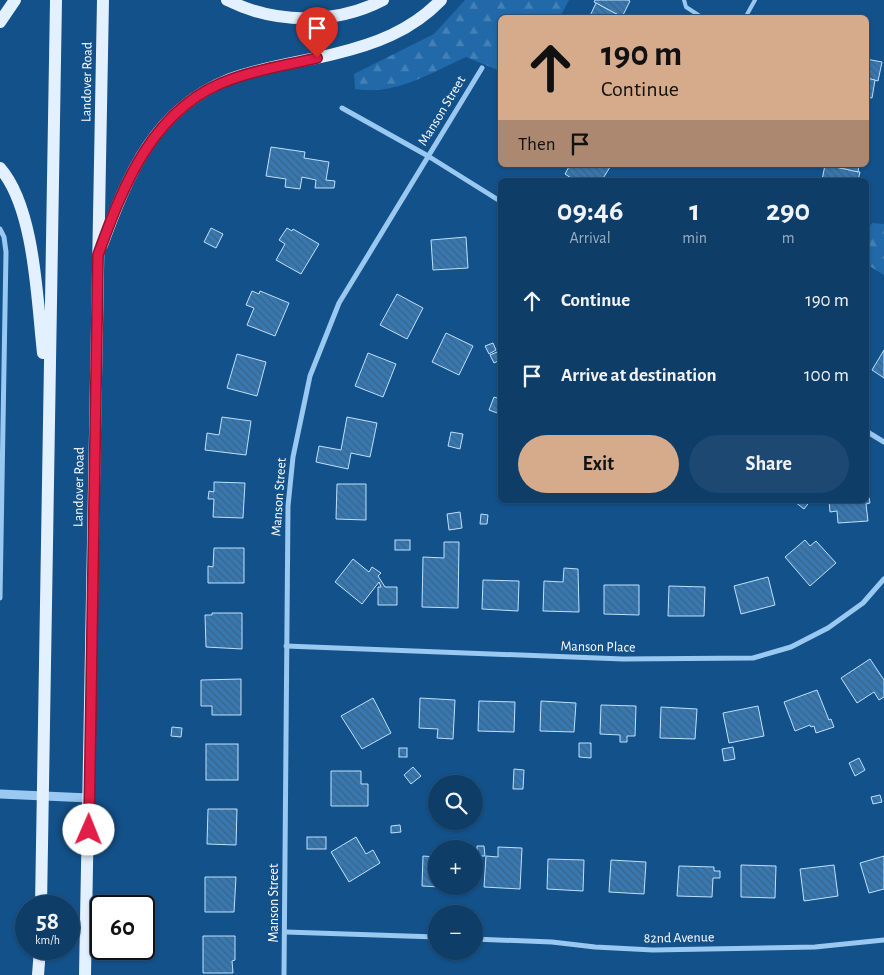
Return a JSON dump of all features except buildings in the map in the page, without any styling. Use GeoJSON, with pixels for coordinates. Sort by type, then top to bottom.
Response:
{"type":"FeatureCollection","features":[{"type":"Feature","properties":{"kind":"main road"},"geometry":{"type":"LineString","coordinates":[[0,22],[15,0]]}},
{"type":"Feature","properties":{"kind":"main road"},"geometry":{"type":"LineString","coordinates":[[41,895],[56,0]]}},
{"type":"Feature","properties":{"kind":"main road","name":"Landover Road"},"geometry":{"type":"LineString","coordinates":[[85,975],[103,0]]}},
{"type":"Feature","properties":{"kind":"main road"},"geometry":{"type":"LineString","coordinates":[[227,0],[265,14],[313,18],[348,14],[383,0]]}},
{"type":"Feature","properties":{"kind":"main road"},"geometry":{"type":"LineString","coordinates":[[98,255],[120,196],[140,156],[161,128],[188,104],[231,79],[352,50],[385,39],[414,23],[441,0]]}},
{"type":"Feature","properties":{"kind":"main road"},"geometry":{"type":"LineString","coordinates":[[0,168],[17,197],[26,226],[49,399]]}},
{"type":"Feature","properties":{"kind":"main road"},"geometry":{"type":"LineString","coordinates":[[38,975],[39,960]]}},
{"type":"Feature","properties":{"kind":"street","name":"Manson Street"},"geometry":{"type":"LineString","coordinates":[[284,975],[286,932],[288,506],[293,457],[310,376],[339,303],[482,68]]}},
{"type":"Feature","properties":{"kind":"street"},"geometry":{"type":"LineString","coordinates":[[342,108],[428,156],[498,200]]}},
{"type":"Feature","properties":{"kind":"street"},"geometry":{"type":"LineString","coordinates":[[0,229],[4,237],[6,252],[0,598]]}},
{"type":"Feature","properties":{"kind":"street"},"geometry":{"type":"LineString","coordinates":[[869,433],[884,442]]}},
{"type":"Feature","properties":{"kind":"street","name":"Manson Place"},"geometry":{"type":"LineString","coordinates":[[286,646],[623,659],[753,658],[791,647],[828,628],[863,603],[884,579]]}},
{"type":"Feature","properties":{"kind":"street"},"geometry":{"type":"LineString","coordinates":[[0,794],[89,798]]}},
{"type":"Feature","properties":{"kind":"street"},"geometry":{"type":"LineString","coordinates":[[286,932],[428,937]]}},
{"type":"Feature","properties":{"kind":"street","name":"82nd Avenue"},"geometry":{"type":"LineString","coordinates":[[483,939],[552,942],[644,950],[815,948],[884,940]]}},
{"type":"Feature","properties":{"kind":"lane"},"geometry":{"type":"LineString","coordinates":[[684,0],[686,7],[698,15]]}},
{"type":"Feature","properties":{"kind":"lane"},"geometry":{"type":"LineString","coordinates":[[747,15],[755,0]]}},
{"type":"Feature","properties":{"kind":"green space"},"geometry":{"type":"Polygon","coordinates":[[[465,0],[569,0],[561,15],[498,15],[498,70],[466,57],[412,82],[384,89],[355,89],[354,74],[434,34],[465,0]]]}},
{"type":"Feature","properties":{"kind":"green space"},"geometry":{"type":"Polygon","coordinates":[[[872,223],[884,224],[884,275],[869,266],[869,226],[872,223]]]}},
{"type":"Feature","properties":{"kind":"route"},"geometry":{"type":"LineString","coordinates":[[89,830],[98,255],[120,196],[140,156],[161,128],[175,115],[201,94],[231,79],[317,58]]}}]}
